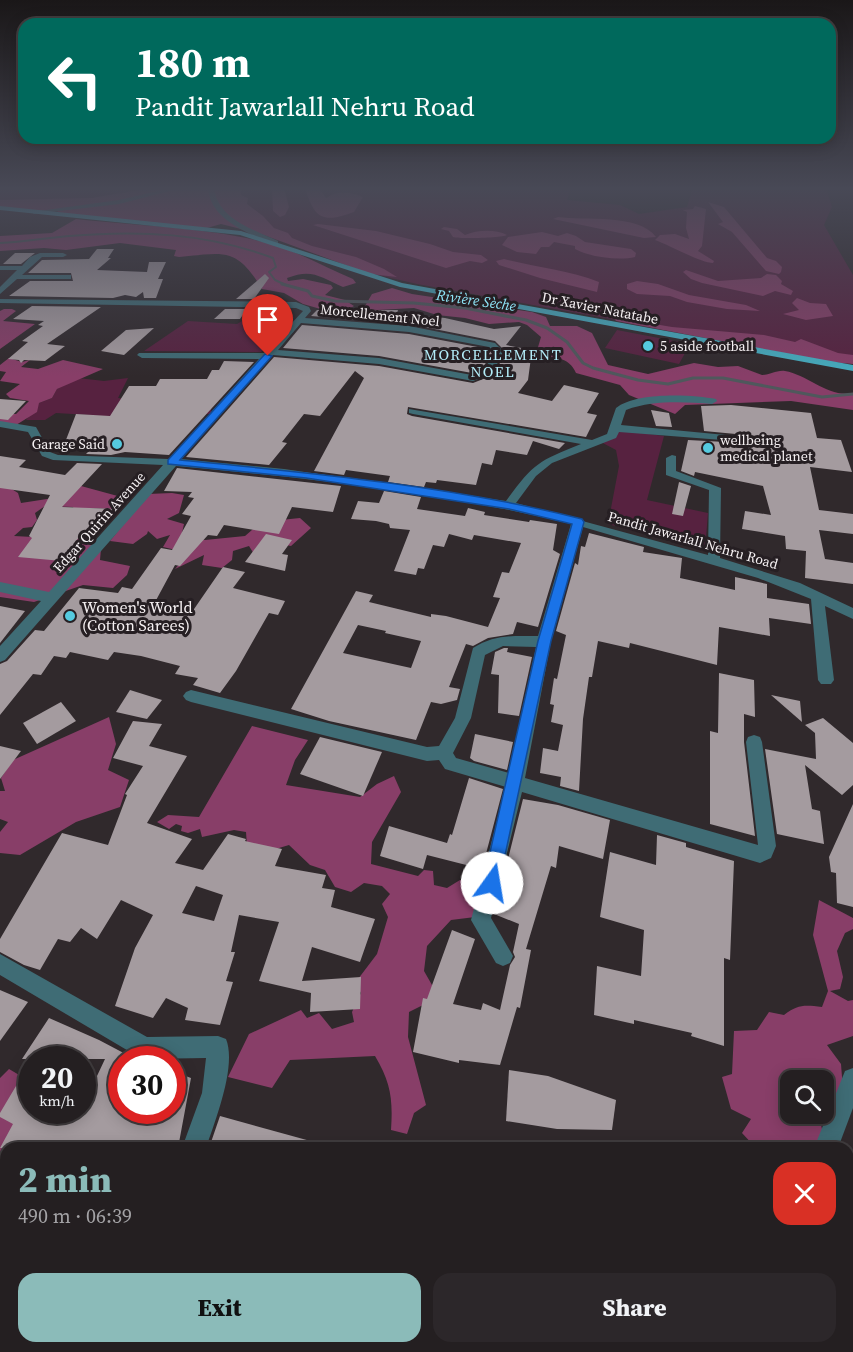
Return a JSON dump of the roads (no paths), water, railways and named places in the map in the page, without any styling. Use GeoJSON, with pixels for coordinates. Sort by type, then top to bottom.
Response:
{"type":"FeatureCollection","features":[{"type":"Feature","properties":{"kind":"main road","name":"Dr Xavier Natatabe"},"geometry":{"type":"LineString","coordinates":[[298,251],[367,276],[414,288],[853,368]]}},
{"type":"Feature","properties":{"kind":"street"},"geometry":{"type":"LineString","coordinates":[[0,292],[37,256],[63,255]]}},
{"type":"Feature","properties":{"kind":"street"},"geometry":{"type":"LineString","coordinates":[[0,268],[23,268]]}},
{"type":"Feature","properties":{"kind":"street"},"geometry":{"type":"LineString","coordinates":[[14,277],[68,277]]}},
{"type":"Feature","properties":{"kind":"street"},"geometry":{"type":"LineString","coordinates":[[0,301],[296,305],[305,307],[307,311],[299,320]]}},
{"type":"Feature","properties":{"kind":"street","name":"Edgar Quirin Avenue"},"geometry":{"type":"LineString","coordinates":[[0,656],[299,320]]}},
{"type":"Feature","properties":{"kind":"street","name":"Morcellement Noel"},"geometry":{"type":"LineString","coordinates":[[270,354],[379,361],[473,378],[486,374],[500,353],[492,345],[409,329],[299,320]]}},
{"type":"Feature","properties":{"kind":"street"},"geometry":{"type":"LineString","coordinates":[[142,354],[270,354]]}},
{"type":"Feature","properties":{"kind":"street"},"geometry":{"type":"LineString","coordinates":[[509,506],[538,468],[548,461],[591,443],[608,440],[612,436],[621,408],[631,404],[670,398],[712,401]]}},
{"type":"Feature","properties":{"kind":"street"},"geometry":{"type":"LineString","coordinates":[[413,411],[591,443]]}},
{"type":"Feature","properties":{"kind":"street","name":"Pandit Jawarlall Nehru Road"},"geometry":{"type":"LineString","coordinates":[[0,424],[32,429],[46,454],[57,458],[172,462],[284,472],[509,506],[578,522],[763,575],[817,596],[853,614]]}},
{"type":"Feature","properties":{"kind":"street"},"geometry":{"type":"LineString","coordinates":[[614,428],[757,441]]}},
{"type":"Feature","properties":{"kind":"street"},"geometry":{"type":"LineString","coordinates":[[672,458],[670,473],[715,488],[714,561]]}},
{"type":"Feature","properties":{"kind":"street"},"geometry":{"type":"LineString","coordinates":[[502,956],[481,920],[515,784],[544,641],[578,522]]}},
{"type":"Feature","properties":{"kind":"street"},"geometry":{"type":"LineString","coordinates":[[0,587],[52,598]]}},
{"type":"Feature","properties":{"kind":"street"},"geometry":{"type":"LineString","coordinates":[[817,596],[826,680]]}},
{"type":"Feature","properties":{"kind":"street"},"geometry":{"type":"LineString","coordinates":[[191,696],[427,754],[443,753],[452,743],[461,725],[478,652],[499,639],[524,642],[544,641]]}},
{"type":"Feature","properties":{"kind":"street"},"geometry":{"type":"LineString","coordinates":[[443,753],[452,764],[760,854],[765,852],[767,846],[754,742]]}},
{"type":"Feature","properties":{"kind":"street"},"geometry":{"type":"LineString","coordinates":[[0,964],[145,1048],[218,1047],[213,1093],[196,1142]]}},
{"type":"Feature","properties":{"kind":"street"},"geometry":{"type":"LineString","coordinates":[[828,1142],[853,1079]]}},
{"type":"Feature","properties":{"kind":"waterway","name":"Rivière Sèche"},"geometry":{"type":"LineString","coordinates":[[251,251],[273,258],[276,267],[269,272],[275,280],[286,285]]}},
{"type":"Feature","properties":{"kind":"waterway","name":"Rivière Sèche"},"geometry":{"type":"LineString","coordinates":[[282,284],[308,291],[312,296],[335,301],[414,303],[465,308],[526,320],[547,328],[567,342],[583,363],[593,368],[638,380],[668,384],[693,378],[723,378],[822,397],[853,394]]}},
{"type":"Feature","properties":{"kind":"place","name":"5 aside football"},"geometry":{"type":"Point","coordinates":[648,346]}},
{"type":"Feature","properties":{"kind":"place","name":"Garage Said"},"geometry":{"type":"Point","coordinates":[117,444]}},
{"type":"Feature","properties":{"kind":"place","name":"wellbeing medical planet"},"geometry":{"type":"Point","coordinates":[708,448]}},
{"type":"Feature","properties":{"kind":"place","name":"Women's World (Cotton Sarees)"},"geometry":{"type":"Point","coordinates":[70,616]}},
{"type":"Feature","properties":{"kind":"district","name":"MORCELLEMENT NOEL"},"geometry":{"type":"Point","coordinates":[493,362]}}]}
